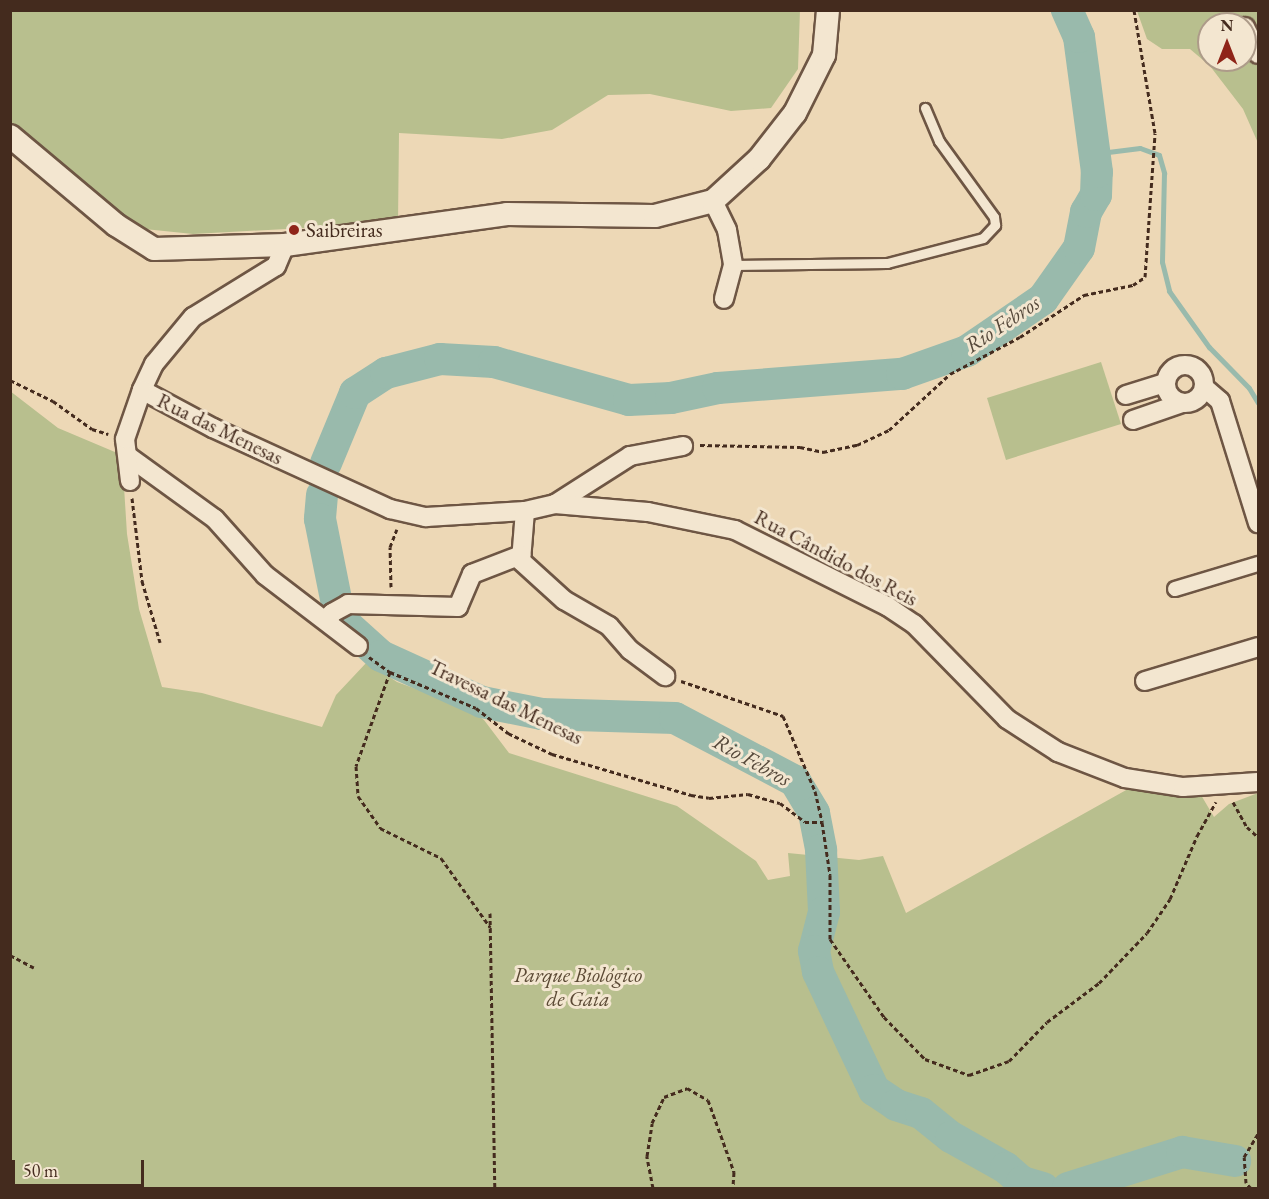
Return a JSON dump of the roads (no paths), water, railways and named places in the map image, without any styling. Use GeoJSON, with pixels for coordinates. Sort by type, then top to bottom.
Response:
{"type":"FeatureCollection","features":[{"type":"Feature","properties":{"kind":"street"},"geometry":{"type":"LineString","coordinates":[[10,136],[116,225],[154,249],[285,245],[507,214],[655,216],[713,201],[759,159],[795,113],[824,56],[828,10]]}},
{"type":"Feature","properties":{"kind":"street"},"geometry":{"type":"LineString","coordinates":[[713,201],[727,230],[733,266],[724,299]]}},
{"type":"Feature","properties":{"kind":"street","name":"Rua das Menesas"},"geometry":{"type":"LineString","coordinates":[[285,245],[276,266],[193,317],[154,364],[142,390],[213,428],[390,509],[426,517],[525,511]]}},
{"type":"Feature","properties":{"kind":"street"},"geometry":{"type":"LineString","coordinates":[[1182,403],[1169,395],[1165,383],[1172,368],[1189,364],[1203,374],[1205,388],[1220,401],[1253,488],[1258,523]]}},
{"type":"Feature","properties":{"kind":"street"},"geometry":{"type":"LineString","coordinates":[[1126,395],[1165,383]]}},
{"type":"Feature","properties":{"kind":"street"},"geometry":{"type":"LineString","coordinates":[[1133,420],[1197,400],[1205,388]]}},
{"type":"Feature","properties":{"kind":"street"},"geometry":{"type":"LineString","coordinates":[[130,481],[126,447],[142,390]]}},
{"type":"Feature","properties":{"kind":"street","name":"Rua Cândido dos Reis"},"geometry":{"type":"LineString","coordinates":[[555,504],[630,456],[683,446]]}},
{"type":"Feature","properties":{"kind":"street"},"geometry":{"type":"LineString","coordinates":[[126,447],[215,519],[264,575],[299,604],[330,617],[358,646]]}},
{"type":"Feature","properties":{"kind":"street","name":"Rua Cândido dos Reis"},"geometry":{"type":"LineString","coordinates":[[525,511],[555,504],[648,512],[735,530],[905,618],[1007,718],[1058,752],[1125,778],[1183,788],[1258,783]]}},
{"type":"Feature","properties":{"kind":"street"},"geometry":{"type":"LineString","coordinates":[[525,511],[521,555],[536,576],[564,600],[609,626],[630,650],[665,676]]}},
{"type":"Feature","properties":{"kind":"street"},"geometry":{"type":"LineString","coordinates":[[330,617],[348,604],[458,607],[472,574],[521,555]]}},
{"type":"Feature","properties":{"kind":"street"},"geometry":{"type":"LineString","coordinates":[[1175,590],[1258,564]]}},
{"type":"Feature","properties":{"kind":"street"},"geometry":{"type":"LineString","coordinates":[[1145,681],[1258,647]]}},
{"type":"Feature","properties":{"kind":"lane"},"geometry":{"type":"LineString","coordinates":[[733,266],[886,263],[983,238],[995,225],[994,217],[939,141],[925,108]]}},
{"type":"Feature","properties":{"kind":"waterway","name":"Rio Febros"},"geometry":{"type":"LineString","coordinates":[[326,463],[355,393],[386,373],[440,359],[494,362],[629,400],[671,398],[718,388],[902,374],[967,351],[1043,299],[1079,248],[1086,212],[1096,195],[1097,172],[1079,37],[1067,10]]}},
{"type":"Feature","properties":{"kind":"waterway"},"geometry":{"type":"LineString","coordinates":[[1094,147],[1108,152],[1140,148],[1159,155],[1164,173],[1162,262],[1169,291],[1209,347],[1249,388],[1258,403]]}},
{"type":"Feature","properties":{"kind":"waterway","name":"Rio Febros"},"geometry":{"type":"LineString","coordinates":[[322,495],[320,519],[340,619],[381,656],[482,702],[542,714],[675,718],[795,781],[814,813],[821,850],[824,912],[814,951],[818,972],[874,1090],[896,1105],[921,1113],[951,1137],[1006,1168],[1022,1182],[1043,1188]]}},
{"type":"Feature","properties":{"kind":"waterway","name":"Rio Febros"},"geometry":{"type":"LineString","coordinates":[[1068,1188],[1182,1152],[1235,1161]]}},
{"type":"Feature","properties":{"kind":"place","name":"Saibreiras"},"geometry":{"type":"Point","coordinates":[294,230]}},
{"type":"Feature","properties":{"kind":"park label","name":"Parque Biológico de Gaia"},"geometry":{"type":"Point","coordinates":[578,987]}}]}
